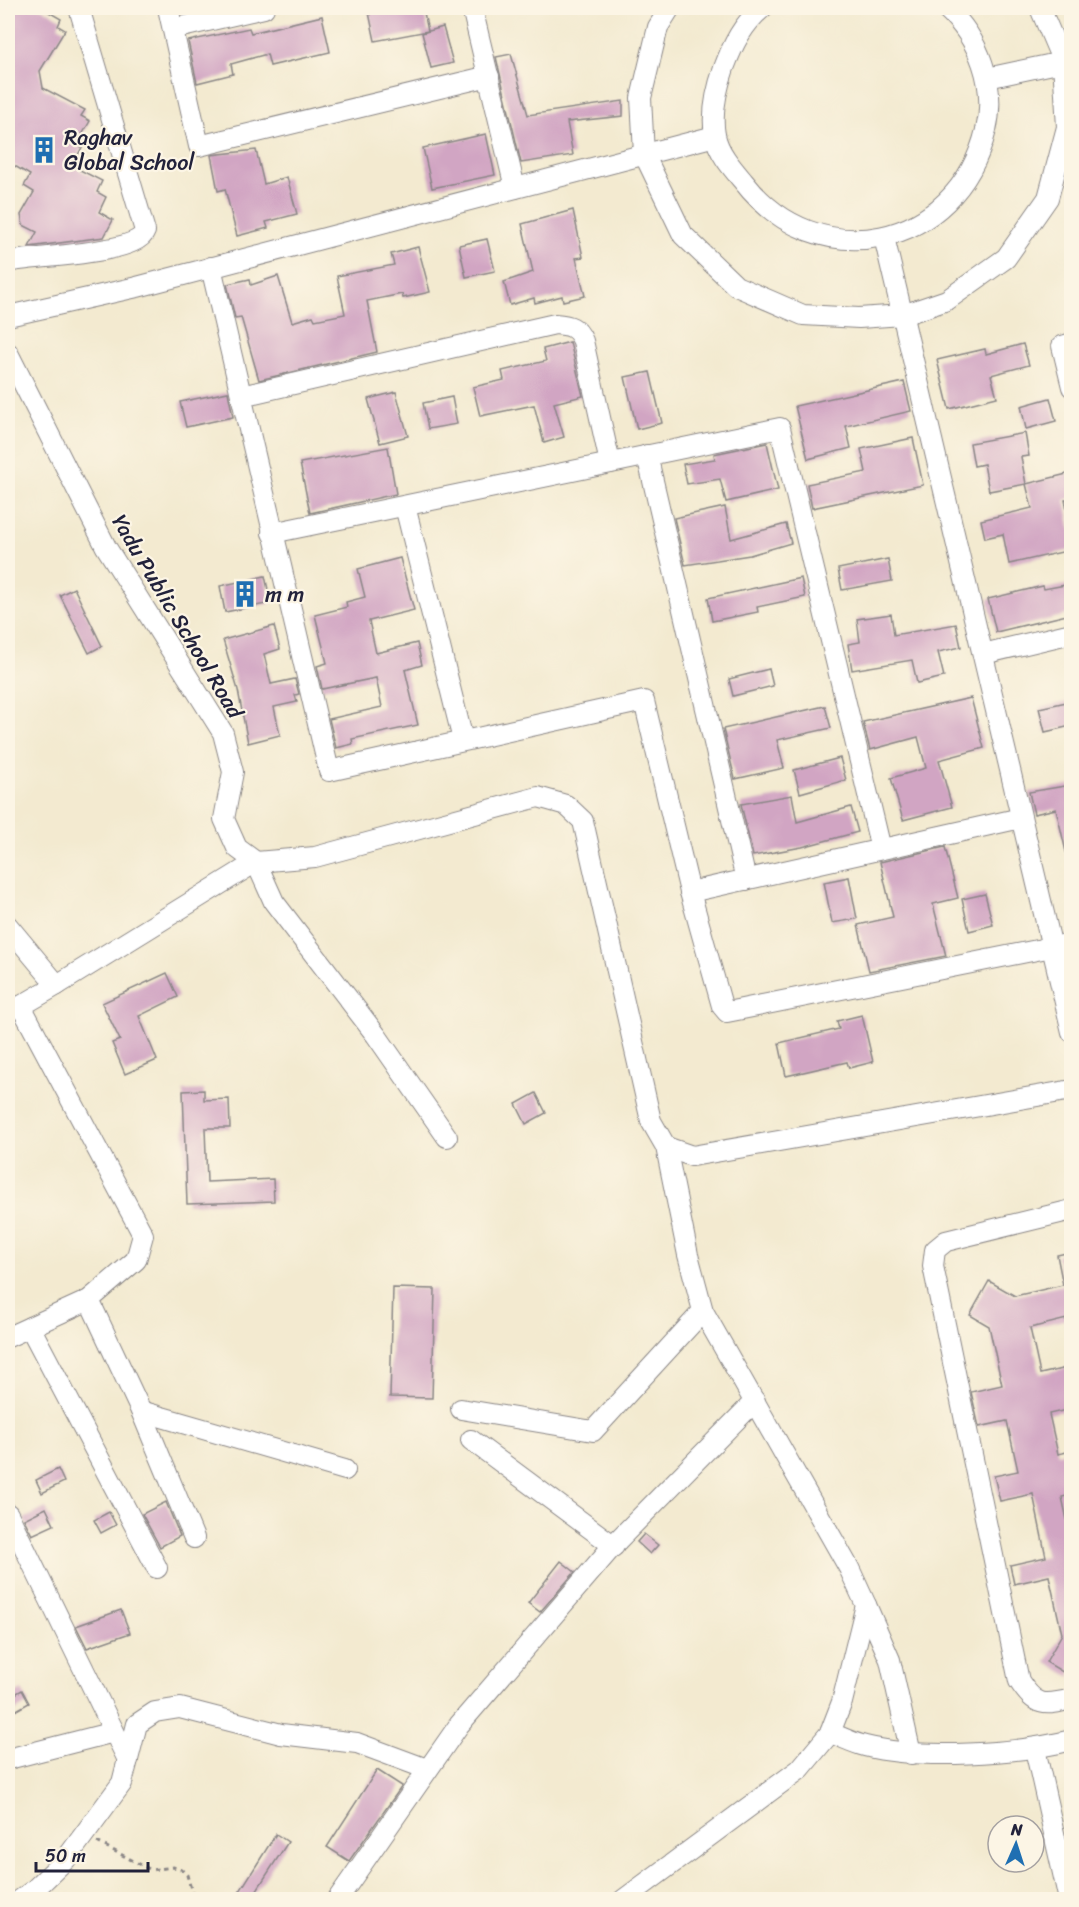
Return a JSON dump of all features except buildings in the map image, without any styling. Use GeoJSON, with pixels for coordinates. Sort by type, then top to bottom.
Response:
{"type":"FeatureCollection","features":[{"type":"Feature","properties":{"kind":"street"},"geometry":{"type":"LineString","coordinates":[[8,262],[27,257],[66,256],[136,241],[145,231],[79,8]]}},
{"type":"Feature","properties":{"kind":"street"},"geometry":{"type":"LineString","coordinates":[[168,8],[199,146],[489,76]]}},
{"type":"Feature","properties":{"kind":"street"},"geometry":{"type":"LineString","coordinates":[[173,28],[264,8]]}},
{"type":"Feature","properties":{"kind":"street"},"geometry":{"type":"LineString","coordinates":[[472,8],[515,188]]}},
{"type":"Feature","properties":{"kind":"street"},"geometry":{"type":"LineString","coordinates":[[670,8],[658,27],[641,98],[644,154],[683,235],[736,286],[803,315],[859,318],[903,315],[947,300],[1006,258],[1048,198],[1067,127],[1067,61],[1040,8]]}},
{"type":"Feature","properties":{"kind":"street"},"geometry":{"type":"LineString","coordinates":[[762,8],[751,17],[735,41],[722,74],[716,100],[715,136],[727,161],[755,197],[786,222],[828,238],[884,237],[913,227],[944,207],[964,184],[980,156],[989,117],[987,78],[977,49],[959,20],[946,8]]}},
{"type":"Feature","properties":{"kind":"street"},"geometry":{"type":"LineString","coordinates":[[987,78],[1067,61]]}},
{"type":"Feature","properties":{"kind":"street"},"geometry":{"type":"LineString","coordinates":[[8,316],[211,267],[715,136]]}},
{"type":"Feature","properties":{"kind":"street"},"geometry":{"type":"LineString","coordinates":[[884,237],[1021,818],[1062,944],[1071,1032]]}},
{"type":"Feature","properties":{"kind":"street"},"geometry":{"type":"LineString","coordinates":[[211,267],[329,771],[644,700],[690,892],[722,1006],[731,1013],[1062,944]]}},
{"type":"Feature","properties":{"kind":"street"},"geometry":{"type":"LineString","coordinates":[[240,396],[555,324],[569,325],[579,331],[583,341],[610,463]]}},
{"type":"Feature","properties":{"kind":"street"},"geometry":{"type":"LineString","coordinates":[[1071,344],[1062,346],[1071,387]]}},
{"type":"Feature","properties":{"kind":"street","name":"Yadu Public School Road"},"geometry":{"type":"LineString","coordinates":[[8,353],[106,547],[223,733],[233,772],[224,819],[237,848],[256,862],[274,902],[376,1035],[447,1137]]}},
{"type":"Feature","properties":{"kind":"street"},"geometry":{"type":"LineString","coordinates":[[272,533],[780,428],[881,849]]}},
{"type":"Feature","properties":{"kind":"street"},"geometry":{"type":"LineString","coordinates":[[647,455],[746,880]]}},
{"type":"Feature","properties":{"kind":"street"},"geometry":{"type":"LineString","coordinates":[[405,506],[463,740]]}},
{"type":"Feature","properties":{"kind":"street"},"geometry":{"type":"LineString","coordinates":[[983,654],[1071,633]]}},
{"type":"Feature","properties":{"kind":"street"},"geometry":{"type":"LineString","coordinates":[[8,1337],[89,1300],[136,1260],[143,1235],[14,1008],[57,985],[256,862],[315,857],[538,797],[566,805],[583,821],[651,1121],[666,1147],[688,1255],[703,1311],[849,1568],[890,1660],[911,1754]]}},
{"type":"Feature","properties":{"kind":"street"},"geometry":{"type":"LineString","coordinates":[[690,892],[1021,818]]}},
{"type":"Feature","properties":{"kind":"street"},"geometry":{"type":"LineString","coordinates":[[8,926],[57,985]]}},
{"type":"Feature","properties":{"kind":"street"},"geometry":{"type":"LineString","coordinates":[[666,1147],[692,1156],[1071,1090]]}},
{"type":"Feature","properties":{"kind":"street"},"geometry":{"type":"LineString","coordinates":[[1071,1210],[946,1241],[935,1251],[933,1266],[1019,1682],[1029,1697],[1046,1705],[1071,1700]]}},
{"type":"Feature","properties":{"kind":"street"},"geometry":{"type":"LineString","coordinates":[[89,1300],[141,1411],[195,1538]]}},
{"type":"Feature","properties":{"kind":"street"},"geometry":{"type":"LineString","coordinates":[[461,1409],[593,1431],[703,1311]]}},
{"type":"Feature","properties":{"kind":"street"},"geometry":{"type":"LineString","coordinates":[[30,1327],[157,1568]]}},
{"type":"Feature","properties":{"kind":"street"},"geometry":{"type":"LineString","coordinates":[[337,1899],[459,1725],[614,1546],[755,1401]]}},
{"type":"Feature","properties":{"kind":"street"},"geometry":{"type":"LineString","coordinates":[[141,1411],[345,1470]]}},
{"type":"Feature","properties":{"kind":"street"},"geometry":{"type":"LineString","coordinates":[[471,1440],[614,1546]]}},
{"type":"Feature","properties":{"kind":"street"},"geometry":{"type":"LineString","coordinates":[[8,1514],[128,1760]]}},
{"type":"Feature","properties":{"kind":"street"},"geometry":{"type":"LineString","coordinates":[[623,1899],[800,1769],[830,1733],[842,1702],[866,1605]]}},
{"type":"Feature","properties":{"kind":"street"},"geometry":{"type":"LineString","coordinates":[[20,1899],[35,1889],[66,1859],[86,1835],[122,1783],[137,1724],[155,1712],[180,1708],[281,1734],[357,1743],[427,1769]]}},
{"type":"Feature","properties":{"kind":"street"},"geometry":{"type":"LineString","coordinates":[[8,1759],[114,1732]]}},
{"type":"Feature","properties":{"kind":"street"},"geometry":{"type":"LineString","coordinates":[[830,1733],[864,1746],[911,1754],[1035,1749],[1071,1740]]}},
{"type":"Feature","properties":{"kind":"street"},"geometry":{"type":"LineString","coordinates":[[1035,1749],[1069,1899]]}},
{"type":"Feature","properties":{"kind":"path"},"geometry":{"type":"LineString","coordinates":[[86,1835],[141,1867],[151,1870],[173,1867],[181,1869],[187,1875],[193,1896]]}},
{"type":"Feature","properties":{"kind":"place","name":"Raghav Global School"},"geometry":{"type":"Point","coordinates":[44,150]}},
{"type":"Feature","properties":{"kind":"place","name":"m m"},"geometry":{"type":"Point","coordinates":[245,594]}}]}
